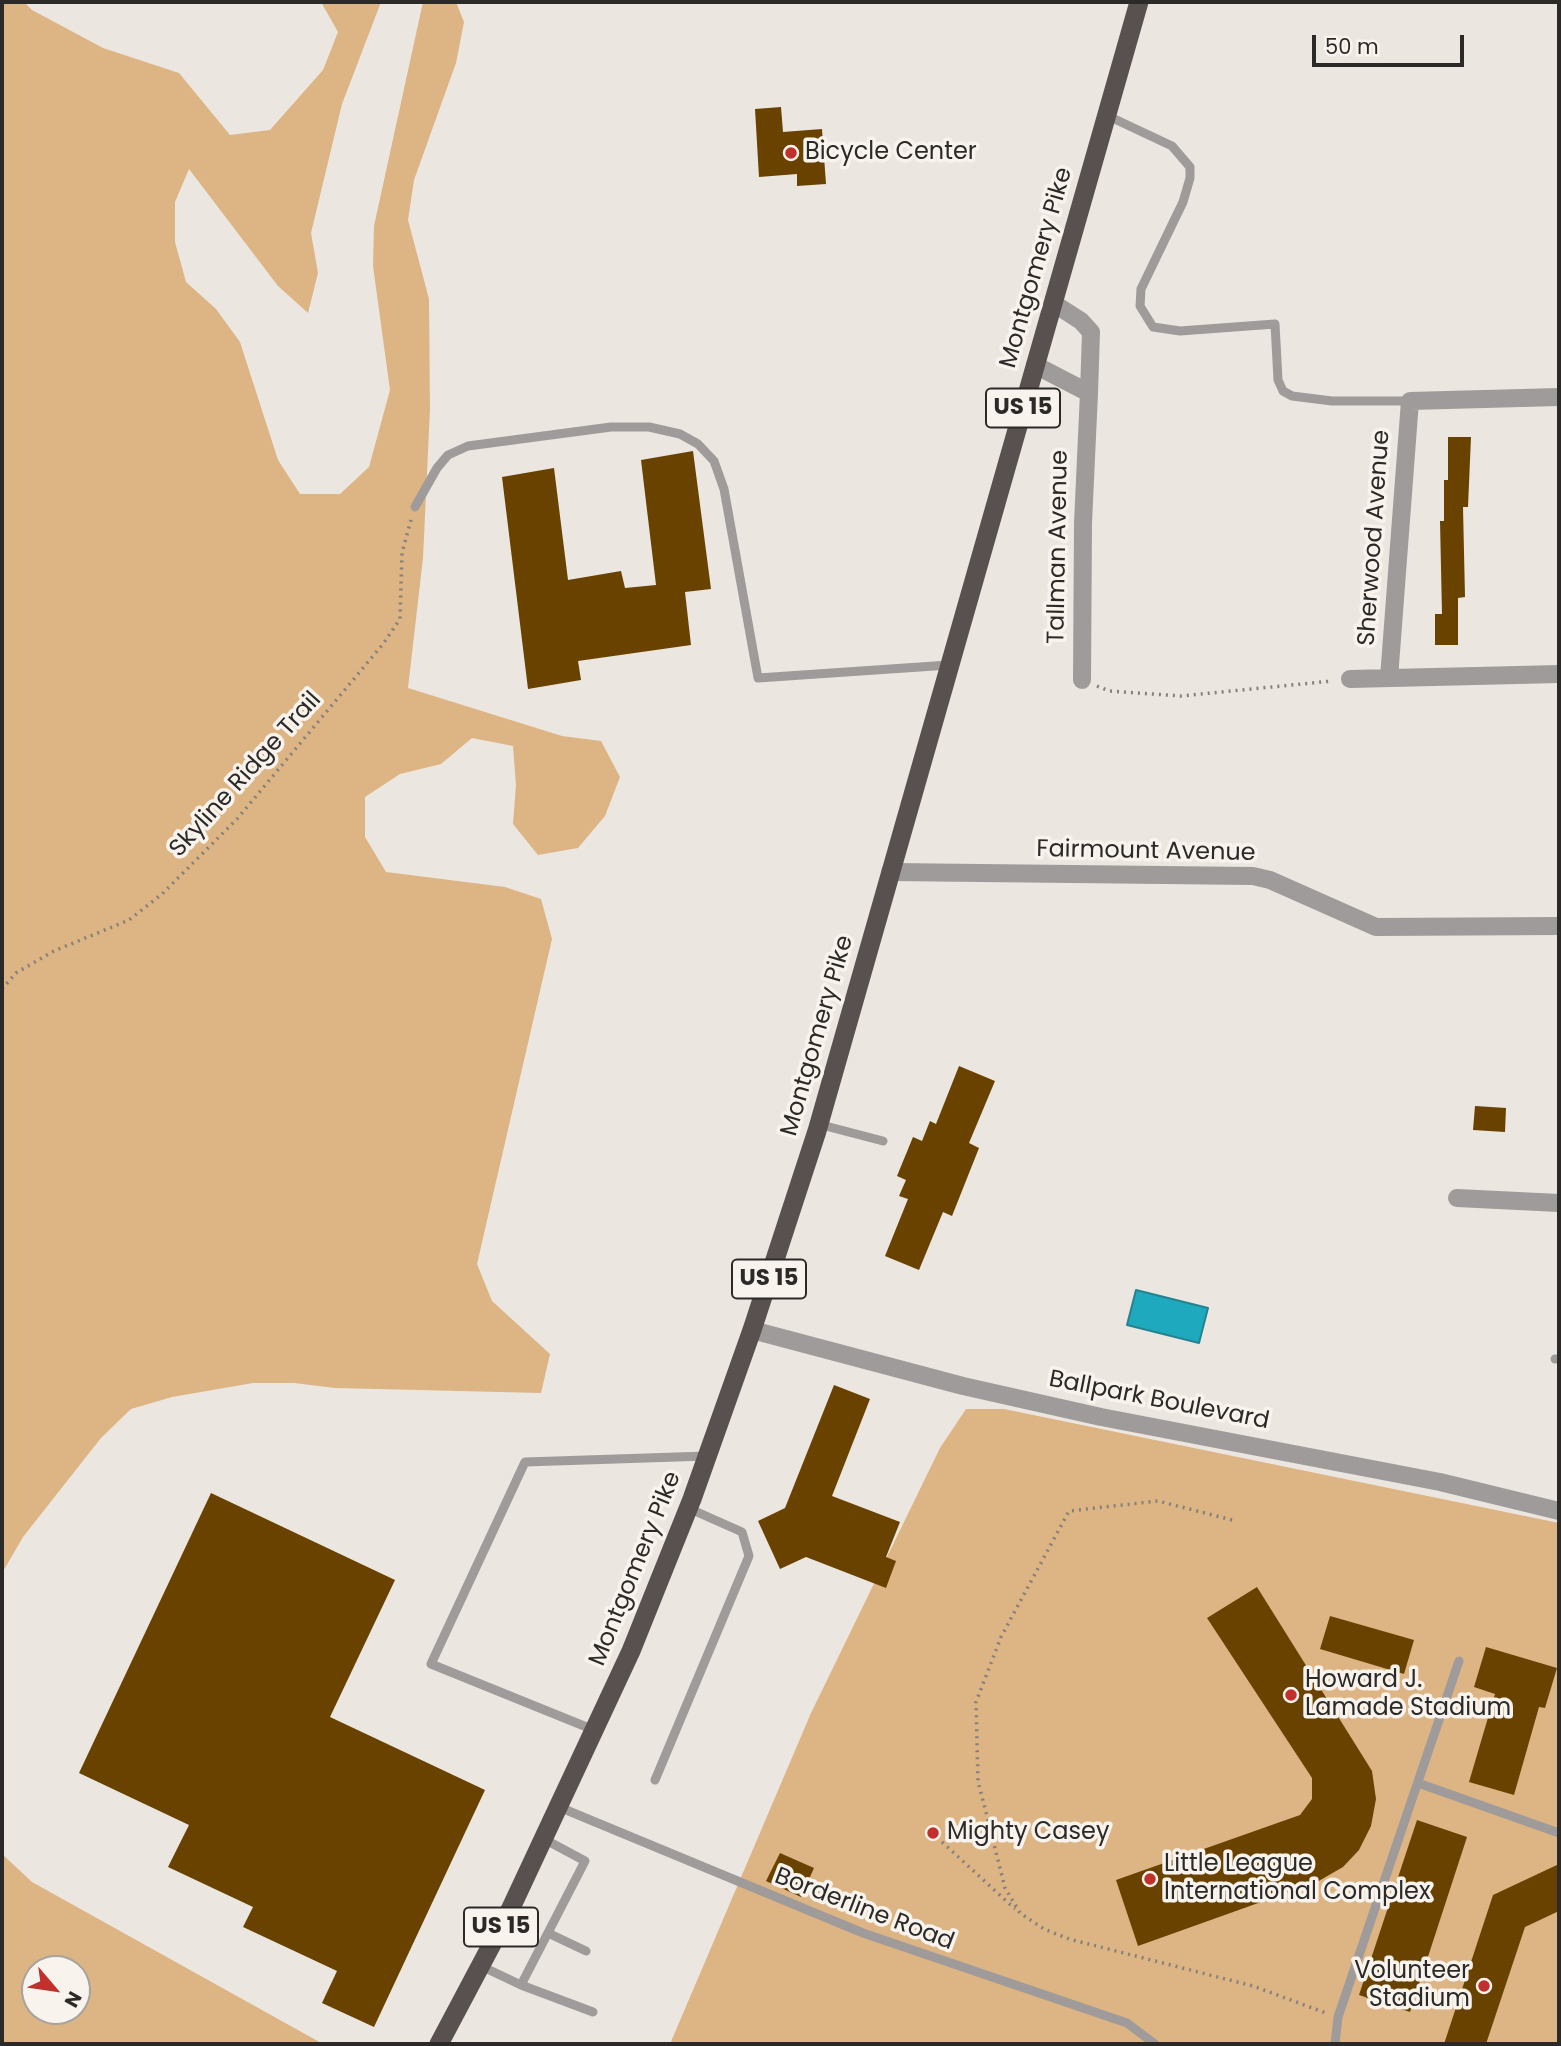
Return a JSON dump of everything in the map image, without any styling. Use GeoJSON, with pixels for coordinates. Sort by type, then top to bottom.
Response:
{"type":"FeatureCollection","features":[{"type":"Feature","properties":{"kind":"highway","name":"Montgomery Pike"},"geometry":{"type":"LineString","coordinates":[[439,2044],[481,1966],[596,1730],[688,1508],[752,1330],[818,1124],[1139,2]]}},
{"type":"Feature","properties":{"kind":"street","name":"Tallman Avenue"},"geometry":{"type":"LineString","coordinates":[[1053,303],[1081,321],[1091,332],[1083,523],[1082,680]]}},
{"type":"Feature","properties":{"kind":"street"},"geometry":{"type":"LineString","coordinates":[[1035,365],[1089,393]]}},
{"type":"Feature","properties":{"kind":"street"},"geometry":{"type":"LineString","coordinates":[[1410,401],[1559,397]]}},
{"type":"Feature","properties":{"kind":"street","name":"Sherwood Avenue"},"geometry":{"type":"LineString","coordinates":[[1389,678],[1410,401]]}},
{"type":"Feature","properties":{"kind":"street"},"geometry":{"type":"LineString","coordinates":[[1350,679],[1559,674]]}},
{"type":"Feature","properties":{"kind":"street","name":"Fairmount Avenue"},"geometry":{"type":"LineString","coordinates":[[890,872],[1253,876],[1270,880],[1376,927],[1559,926]]}},
{"type":"Feature","properties":{"kind":"street"},"geometry":{"type":"LineString","coordinates":[[1457,1198],[1559,1203]]}},
{"type":"Feature","properties":{"kind":"street","name":"Ballpark Boulevard"},"geometry":{"type":"LineString","coordinates":[[752,1330],[1063,1409],[1440,1482],[1559,1511]]}},
{"type":"Feature","properties":{"kind":"lane"},"geometry":{"type":"LineString","coordinates":[[1106,115],[1172,146],[1190,167],[1190,178],[1183,202],[1141,289],[1140,306],[1153,327],[1180,331],[1275,324],[1278,380],[1283,391],[1292,396],[1318,400],[1410,401]]}},
{"type":"Feature","properties":{"kind":"lane"},"geometry":{"type":"LineString","coordinates":[[415,507],[437,468],[448,455],[468,446],[611,427],[649,427],[680,434],[698,444],[714,461],[724,489],[758,677],[949,665]]}},
{"type":"Feature","properties":{"kind":"lane"},"geometry":{"type":"LineString","coordinates":[[818,1124],[883,1141]]}},
{"type":"Feature","properties":{"kind":"lane"},"geometry":{"type":"LineString","coordinates":[[596,1730],[431,1664],[525,1462],[707,1456]]}},
{"type":"Feature","properties":{"kind":"lane"},"geometry":{"type":"LineString","coordinates":[[655,1780],[749,1556],[742,1532],[688,1508]]}},
{"type":"Feature","properties":{"kind":"lane"},"geometry":{"type":"LineString","coordinates":[[1335,2044],[1338,2017],[1459,1661]]}},
{"type":"Feature","properties":{"kind":"lane"},"geometry":{"type":"LineString","coordinates":[[1418,1783],[1559,1833]]}},
{"type":"Feature","properties":{"kind":"lane","name":"Borderline Road"},"geometry":{"type":"LineString","coordinates":[[559,1808],[863,1933],[1127,2023],[1155,2044]]}},
{"type":"Feature","properties":{"kind":"lane"},"geometry":{"type":"LineString","coordinates":[[521,1985],[585,1861],[544,1839]]}},
{"type":"Feature","properties":{"kind":"lane"},"geometry":{"type":"LineString","coordinates":[[548,1933],[586,1951]]}},
{"type":"Feature","properties":{"kind":"lane"},"geometry":{"type":"LineString","coordinates":[[481,1966],[521,1985],[593,2011]]}},
{"type":"Feature","properties":{"kind":"path","name":"Skyline Ridge Trail"},"geometry":{"type":"LineString","coordinates":[[2,989],[16,973],[54,951],[129,920],[162,894],[237,819],[383,644],[400,619],[402,553],[415,507]]}},
{"type":"Feature","properties":{"kind":"path"},"geometry":{"type":"LineString","coordinates":[[1082,680],[1109,691],[1181,696],[1350,679]]}},
{"type":"Feature","properties":{"kind":"path"},"geometry":{"type":"LineString","coordinates":[[1020,1913],[1005,1888],[978,1781],[976,1702],[1001,1637],[1037,1567],[1069,1511],[1157,1501],[1232,1520]]}},
{"type":"Feature","properties":{"kind":"path"},"geometry":{"type":"LineString","coordinates":[[942,1842],[1020,1913],[1044,1929],[1069,1939],[1253,1986],[1338,2017]]}},
{"type":"Feature","properties":{"kind":"shaded area"},"geometry":{"type":"Polygon","coordinates":[[[2,2],[24,2],[32,10],[103,48],[179,73],[230,135],[270,130],[323,70],[338,32],[321,2],[381,2],[342,104],[311,233],[318,273],[308,313],[278,286],[189,169],[175,202],[175,242],[186,282],[216,309],[240,342],[278,460],[300,494],[340,494],[369,467],[390,390],[373,266],[374,226],[423,2],[456,2],[464,22],[456,63],[414,180],[408,220],[429,299],[430,409],[423,558],[408,688],[562,736],[601,741],[620,777],[605,816],[578,848],[538,855],[513,824],[516,785],[513,746],[472,738],[441,764],[400,774],[365,797],[365,837],[386,872],[505,887],[541,899],[552,939],[477,1264],[492,1301],[550,1354],[541,1393],[335,1388],[294,1383],[253,1383],[172,1397],[131,1409],[101,1438],[23,1537],[2,1573],[2,2]]]}},
{"type":"Feature","properties":{"kind":"shaded area","name":"Little League International Complex"},"geometry":{"type":"Polygon","coordinates":[[[966,1409],[1004,1409],[1559,1523],[1559,2044],[670,2044],[811,1713],[940,1448],[966,1409]]]}},
{"type":"Feature","properties":{"kind":"shaded area"},"geometry":{"type":"Polygon","coordinates":[[[2,1854],[32,1882],[323,2044],[2,2044],[2,1854]]]}},
{"type":"Feature","properties":{"kind":"water"},"geometry":{"type":"Polygon","coordinates":[[[1136,1290],[1208,1308],[1199,1343],[1127,1325],[1136,1290]]]}},
{"type":"Feature","properties":{"kind":"building","name":"Bicycle Center"},"geometry":{"type":"Polygon","coordinates":[[[781,107],[783,132],[822,129],[826,184],[797,186],[797,174],[759,177],[755,109],[781,107]]]}},
{"type":"Feature","properties":{"kind":"building"},"geometry":{"type":"Polygon","coordinates":[[[1448,437],[1471,437],[1468,507],[1463,507],[1465,597],[1458,598],[1458,645],[1435,645],[1435,614],[1442,614],[1440,521],[1444,521],[1444,480],[1448,480],[1448,437]]]}},
{"type":"Feature","properties":{"kind":"building"},"geometry":{"type":"Polygon","coordinates":[[[693,451],[711,589],[685,592],[691,645],[578,661],[581,680],[528,689],[502,477],[554,468],[568,580],[621,571],[625,588],[656,585],[641,460],[693,451]]]}},
{"type":"Feature","properties":{"kind":"building"},"geometry":{"type":"Polygon","coordinates":[[[959,1066],[995,1081],[969,1143],[979,1148],[952,1216],[943,1212],[919,1270],[885,1256],[908,1199],[899,1196],[906,1180],[897,1176],[913,1137],[922,1141],[930,1121],[936,1124],[959,1066]]]}},
{"type":"Feature","properties":{"kind":"building"},"geometry":{"type":"Polygon","coordinates":[[[1475,1106],[1506,1108],[1505,1132],[1473,1130],[1475,1106]]]}},
{"type":"Feature","properties":{"kind":"building"},"geometry":{"type":"Polygon","coordinates":[[[834,1385],[870,1399],[832,1496],[900,1522],[886,1557],[896,1561],[886,1588],[806,1557],[780,1569],[758,1521],[785,1508],[834,1385]]]}},
{"type":"Feature","properties":{"kind":"building"},"geometry":{"type":"Polygon","coordinates":[[[211,1493],[395,1580],[330,1717],[485,1790],[374,2027],[322,2003],[337,1971],[243,1927],[253,1907],[168,1867],[189,1825],[79,1773],[211,1493]]]}},
{"type":"Feature","properties":{"kind":"building","name":"Howard J. Lamade Stadium"},"geometry":{"type":"Polygon","coordinates":[[[1257,1587],[1372,1771],[1376,1799],[1371,1826],[1359,1850],[1343,1867],[1317,1882],[1138,1946],[1116,1880],[1300,1815],[1312,1799],[1312,1778],[1207,1618],[1257,1587]]]}},
{"type":"Feature","properties":{"kind":"building"},"geometry":{"type":"Polygon","coordinates":[[[1330,1616],[1414,1640],[1404,1674],[1320,1649],[1330,1616]]]}},
{"type":"Feature","properties":{"kind":"building"},"geometry":{"type":"Polygon","coordinates":[[[1486,1647],[1557,1668],[1545,1708],[1539,1707],[1514,1795],[1469,1782],[1495,1694],[1474,1687],[1486,1647]]]}},
{"type":"Feature","properties":{"kind":"building"},"geometry":{"type":"Polygon","coordinates":[[[1417,1820],[1467,1837],[1410,2012],[1359,1995],[1417,1820]]]}},
{"type":"Feature","properties":{"kind":"building"},"geometry":{"type":"Polygon","coordinates":[[[780,1853],[814,1868],[801,1897],[766,1881],[780,1853]]]}},
{"type":"Feature","properties":{"kind":"building","name":"Volunteer Stadium"},"geometry":{"type":"Polygon","coordinates":[[[1559,1864],[1559,1911],[1525,1927],[1486,2044],[1444,2044],[1493,1895],[1559,1864]]]}},
{"type":"Feature","properties":{"kind":"place","name":"Bicycle Center"},"geometry":{"type":"Point","coordinates":[791,153]}},
{"type":"Feature","properties":{"kind":"place","name":"Howard J. Lamade Stadium"},"geometry":{"type":"Point","coordinates":[1291,1695]}},
{"type":"Feature","properties":{"kind":"place","name":"Mighty Casey"},"geometry":{"type":"Point","coordinates":[933,1833]}},
{"type":"Feature","properties":{"kind":"place","name":"Little League International Complex"},"geometry":{"type":"Point","coordinates":[1150,1879]}},
{"type":"Feature","properties":{"kind":"place","name":"Volunteer Stadium"},"geometry":{"type":"Point","coordinates":[1484,1986]}}]}
